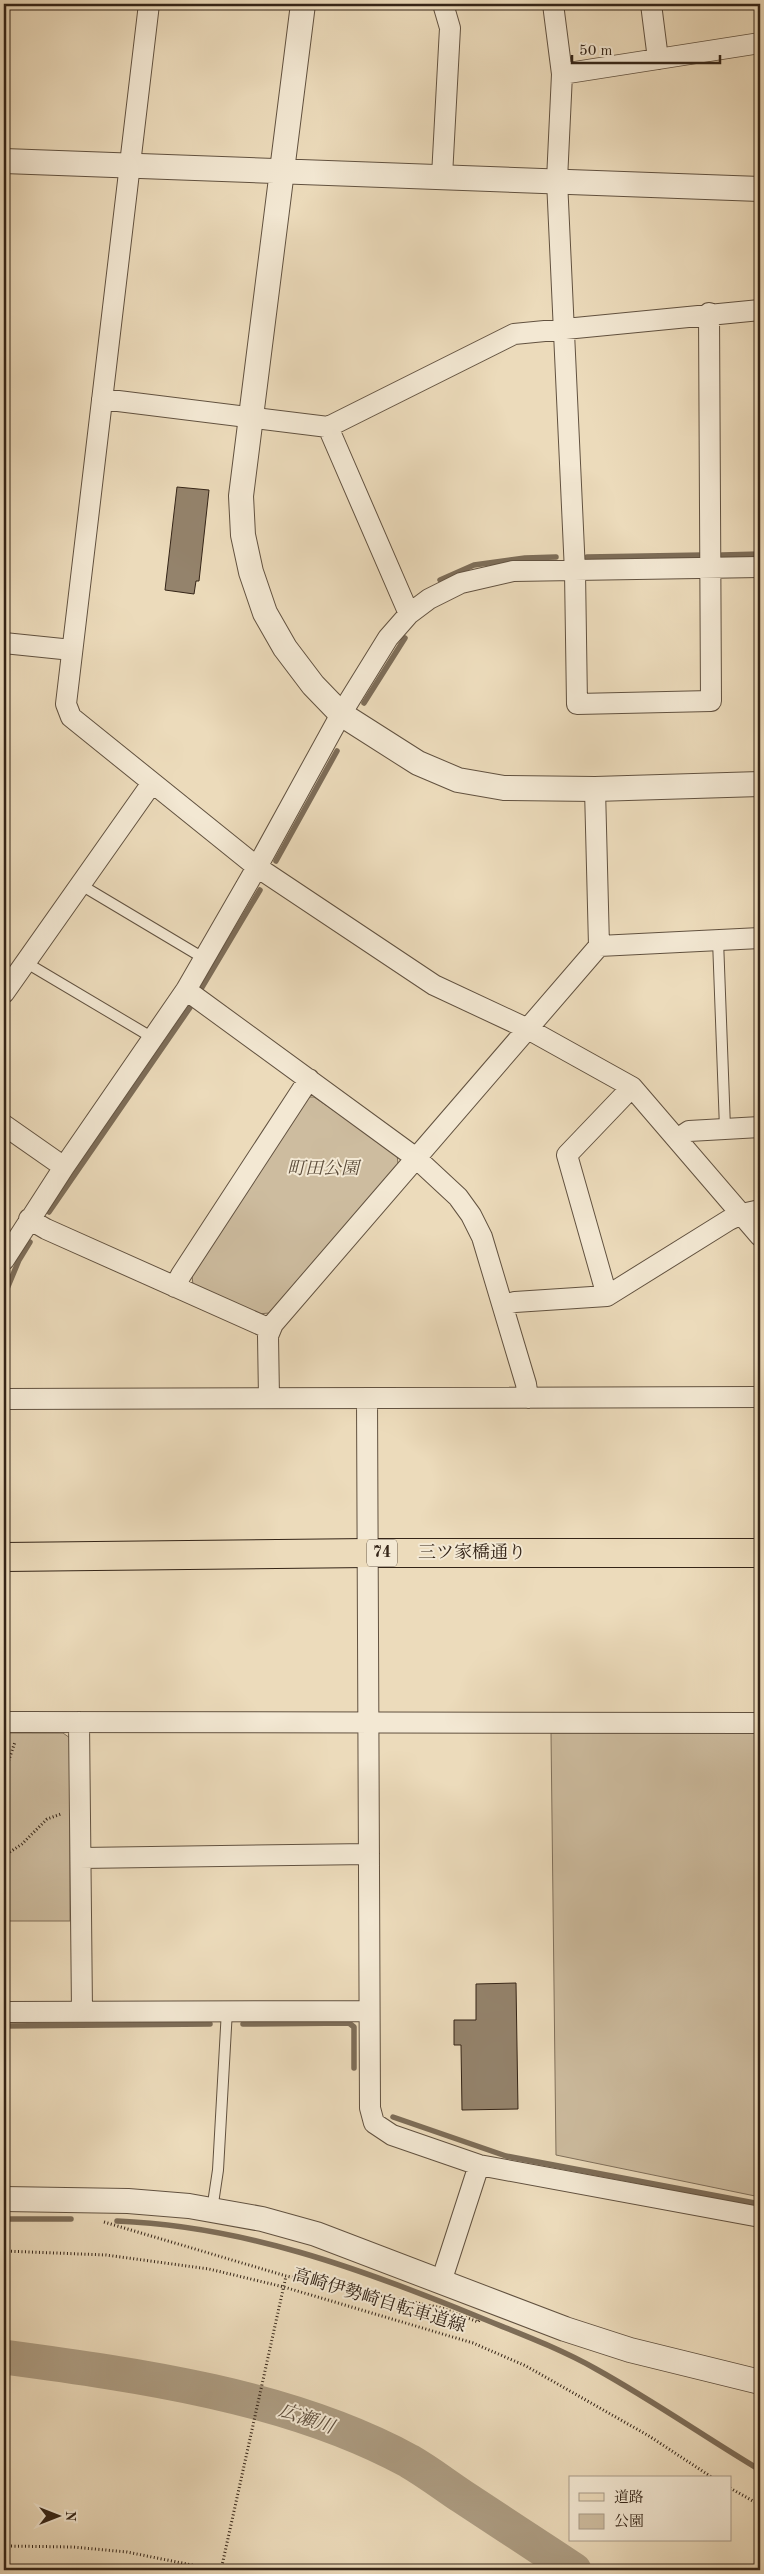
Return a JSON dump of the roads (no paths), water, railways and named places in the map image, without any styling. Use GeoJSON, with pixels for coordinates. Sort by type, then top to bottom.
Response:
{"type":"FeatureCollection","features":[{"type":"Feature","properties":{"kind":"main road","name":"三ツ家橋通り"},"geometry":{"type":"LineString","coordinates":[[4,1557],[368,1553],[760,1553]]}},
{"type":"Feature","properties":{"kind":"street"},"geometry":{"type":"LineString","coordinates":[[149,4],[72,650],[66,704],[67,712],[257,867],[434,985],[526,1028],[632,1087],[677,1139],[751,1212],[760,1236]]}},
{"type":"Feature","properties":{"kind":"street"},"geometry":{"type":"LineString","coordinates":[[303,4],[241,496],[243,535],[251,572],[265,613],[285,648],[340,714],[418,763],[458,780],[504,788],[595,789],[760,784]]}},
{"type":"Feature","properties":{"kind":"street"},"geometry":{"type":"LineString","coordinates":[[442,176],[450,28],[443,4]]}},
{"type":"Feature","properties":{"kind":"street"},"geometry":{"type":"LineString","coordinates":[[553,4],[562,74],[557,180],[575,572],[577,704],[711,701],[709,313]]}},
{"type":"Feature","properties":{"kind":"street"},"geometry":{"type":"LineString","coordinates":[[651,4],[658,59]]}},
{"type":"Feature","properties":{"kind":"street"},"geometry":{"type":"LineString","coordinates":[[562,74],[760,43]]}},
{"type":"Feature","properties":{"kind":"street"},"geometry":{"type":"LineString","coordinates":[[4,161],[760,189]]}},
{"type":"Feature","properties":{"kind":"street"},"geometry":{"type":"LineString","coordinates":[[102,399],[328,427],[514,334],[709,313],[760,310]]}},
{"type":"Feature","properties":{"kind":"street"},"geometry":{"type":"LineString","coordinates":[[328,427],[409,614]]}},
{"type":"Feature","properties":{"kind":"street"},"geometry":{"type":"LineString","coordinates":[[4,1260],[29,1219],[186,990],[257,867],[340,714],[388,638],[409,614],[429,599],[462,583],[513,571],[575,572],[760,567]]}},
{"type":"Feature","properties":{"kind":"street"},"geometry":{"type":"LineString","coordinates":[[4,642],[72,650]]}},
{"type":"Feature","properties":{"kind":"street"},"geometry":{"type":"LineString","coordinates":[[4,993],[152,783]]}},
{"type":"Feature","properties":{"kind":"street"},"geometry":{"type":"LineString","coordinates":[[269,1398],[270,1329],[526,1028],[599,946],[595,789]]}},
{"type":"Feature","properties":{"kind":"street"},"geometry":{"type":"LineString","coordinates":[[599,946],[760,938]]}},
{"type":"Feature","properties":{"kind":"street"},"geometry":{"type":"LineString","coordinates":[[186,990],[416,1158],[450,1188],[471,1215],[486,1249],[526,1384],[528,1398]]}},
{"type":"Feature","properties":{"kind":"street"},"geometry":{"type":"LineString","coordinates":[[175,1287],[181,1274],[309,1078]]}},
{"type":"Feature","properties":{"kind":"street"},"geometry":{"type":"LineString","coordinates":[[608,1296],[567,1155],[632,1087]]}},
{"type":"Feature","properties":{"kind":"street"},"geometry":{"type":"LineString","coordinates":[[4,1125],[64,1168]]}},
{"type":"Feature","properties":{"kind":"street"},"geometry":{"type":"LineString","coordinates":[[677,1139],[689,1131],[760,1127]]}},
{"type":"Feature","properties":{"kind":"street"},"geometry":{"type":"LineString","coordinates":[[502,1305],[515,1302],[608,1296],[751,1212]]}},
{"type":"Feature","properties":{"kind":"street"},"geometry":{"type":"LineString","coordinates":[[29,1219],[46,1230],[270,1329]]}},
{"type":"Feature","properties":{"kind":"street"},"geometry":{"type":"LineString","coordinates":[[4,1399],[760,1397]]}},
{"type":"Feature","properties":{"kind":"street"},"geometry":{"type":"LineString","coordinates":[[367,1399],[369,2011],[370,2108],[374,2124],[392,2135],[479,2165],[760,2217]]}},
{"type":"Feature","properties":{"kind":"street"},"geometry":{"type":"LineString","coordinates":[[4,1722],[760,1723]]}},
{"type":"Feature","properties":{"kind":"street"},"geometry":{"type":"LineString","coordinates":[[79,1722],[82,2010]]}},
{"type":"Feature","properties":{"kind":"street"},"geometry":{"type":"LineString","coordinates":[[81,1858],[369,1854]]}},
{"type":"Feature","properties":{"kind":"street"},"geometry":{"type":"LineString","coordinates":[[4,2012],[82,2010],[369,2011]]}},
{"type":"Feature","properties":{"kind":"street"},"geometry":{"type":"LineString","coordinates":[[441,2282],[479,2165]]}},
{"type":"Feature","properties":{"kind":"street"},"geometry":{"type":"LineString","coordinates":[[4,2199],[128,2200],[212,2210],[262,2219],[316,2234],[565,2329],[630,2350],[760,2382]]}},
{"type":"Feature","properties":{"kind":"lane"},"geometry":{"type":"LineString","coordinates":[[81,885],[205,959]]}},
{"type":"Feature","properties":{"kind":"lane"},"geometry":{"type":"LineString","coordinates":[[718,940],[726,1128]]}},
{"type":"Feature","properties":{"kind":"lane"},"geometry":{"type":"LineString","coordinates":[[25,962],[153,1038]]}},
{"type":"Feature","properties":{"kind":"lane"},"geometry":{"type":"LineString","coordinates":[[212,2210],[218,2170],[227,2010]]}},
{"type":"Feature","properties":{"kind":"waterway"},"geometry":{"type":"LineString","coordinates":[[722,555],[760,554]]}},
{"type":"Feature","properties":{"kind":"waterway"},"geometry":{"type":"LineString","coordinates":[[587,557],[703,555]]}},
{"type":"Feature","properties":{"kind":"waterway"},"geometry":{"type":"LineString","coordinates":[[440,580],[474,565],[525,558],[556,557]]}},
{"type":"Feature","properties":{"kind":"waterway"},"geometry":{"type":"LineString","coordinates":[[364,703],[405,638]]}},
{"type":"Feature","properties":{"kind":"waterway"},"geometry":{"type":"LineString","coordinates":[[276,861],[337,751]]}},
{"type":"Feature","properties":{"kind":"waterway"},"geometry":{"type":"LineString","coordinates":[[49,1212],[189,1009],[260,890]]}},
{"type":"Feature","properties":{"kind":"waterway"},"geometry":{"type":"LineString","coordinates":[[4,1296],[19,1260],[30,1242]]}},
{"type":"Feature","properties":{"kind":"waterway"},"geometry":{"type":"LineString","coordinates":[[243,2024],[349,2023],[354,2027],[354,2068]]}},
{"type":"Feature","properties":{"kind":"waterway"},"geometry":{"type":"LineString","coordinates":[[4,2026],[210,2024]]}},
{"type":"Feature","properties":{"kind":"waterway"},"geometry":{"type":"LineString","coordinates":[[393,2117],[506,2156],[760,2204]]}},
{"type":"Feature","properties":{"kind":"waterway"},"geometry":{"type":"LineString","coordinates":[[4,2219],[71,2219]]}},
{"type":"Feature","properties":{"kind":"waterway"},"geometry":{"type":"LineString","coordinates":[[117,2221],[210,2231],[300,2252],[431,2298],[536,2340],[581,2361],[638,2393],[760,2470]]}},
{"type":"Feature","properties":{"kind":"waterway","name":"広瀬川"},"geometry":{"type":"LineString","coordinates":[[4,2357],[107,2372],[212,2391],[264,2404],[314,2420],[363,2439],[409,2461],[574,2570]]}},
{"type":"Feature","properties":{"kind":"park label","name":"町田公園"},"geometry":{"type":"Point","coordinates":[323,1169]}}]}
